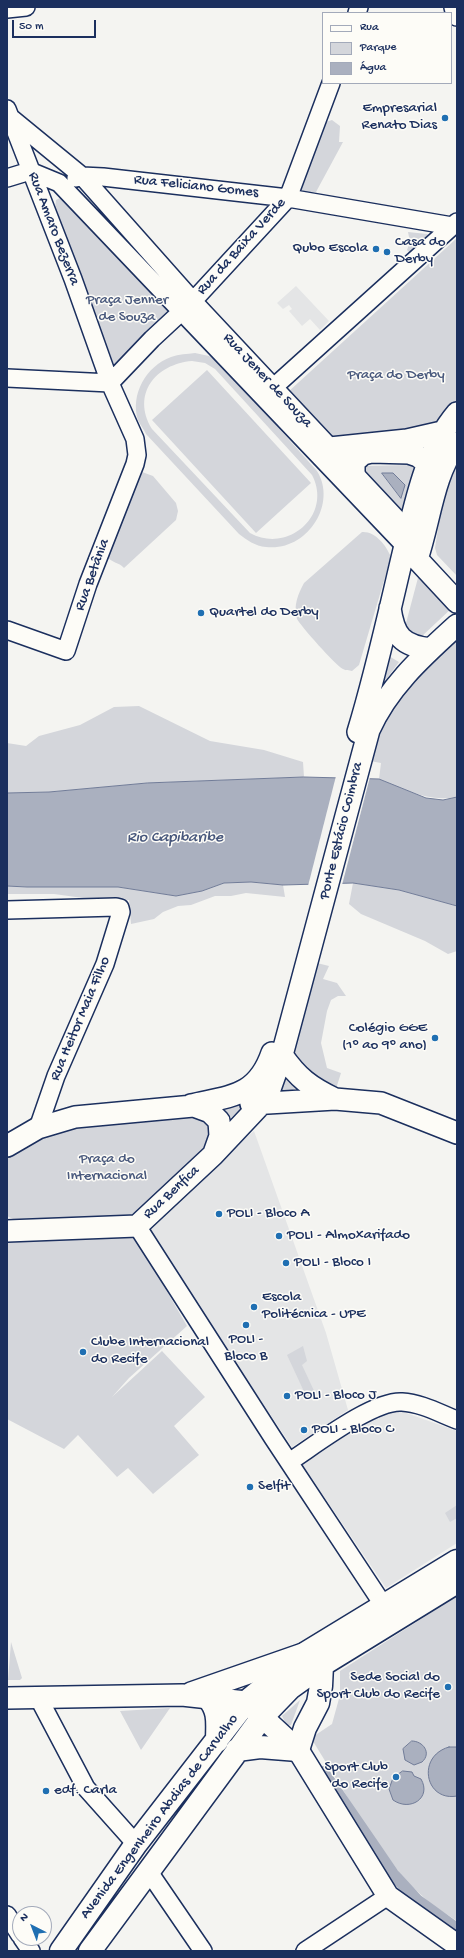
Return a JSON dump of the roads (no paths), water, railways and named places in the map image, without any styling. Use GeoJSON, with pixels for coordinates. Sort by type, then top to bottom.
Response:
{"type":"FeatureCollection","features":[{"type":"Feature","properties":{"kind":"highway"},"geometry":{"type":"LineString","coordinates":[[314,1659],[384,1606],[457,1561]]}},
{"type":"Feature","properties":{"kind":"highway"},"geometry":{"type":"LineString","coordinates":[[314,1659],[457,1582]]}},
{"type":"Feature","properties":{"kind":"highway"},"geometry":{"type":"LineString","coordinates":[[208,1698],[217,1711],[227,1745],[298,1750],[305,1728],[318,1703],[321,1686],[314,1659]]}},
{"type":"Feature","properties":{"kind":"highway","name":"Avenida Engenheiro Abdias de Carvalho"},"geometry":{"type":"LineString","coordinates":[[90,1951],[149,1872],[227,1745],[246,1702],[314,1659]]}},
{"type":"Feature","properties":{"kind":"highway","name":"Avenida Engenheiro Abdias de Carvalho"},"geometry":{"type":"LineString","coordinates":[[61,1951],[136,1844],[227,1745],[263,1716],[290,1688],[314,1659]]}},
{"type":"Feature","properties":{"kind":"main road"},"geometry":{"type":"LineString","coordinates":[[455,7],[457,15]]}},
{"type":"Feature","properties":{"kind":"main road"},"geometry":{"type":"LineString","coordinates":[[362,735],[390,607],[448,455],[450,437],[457,413]]}},
{"type":"Feature","properties":{"kind":"main road"},"geometry":{"type":"LineString","coordinates":[[330,448],[450,437]]}},
{"type":"Feature","properties":{"kind":"main road"},"geometry":{"type":"LineString","coordinates":[[413,545],[428,464],[433,448],[450,437]]}},
{"type":"Feature","properties":{"kind":"main road"},"geometry":{"type":"LineString","coordinates":[[354,474],[354,462],[363,454],[371,452],[409,452],[422,458],[428,464]]}},
{"type":"Feature","properties":{"kind":"main road","name":"Rua Jener de Souza"},"geometry":{"type":"LineString","coordinates":[[413,545],[457,582]]}},
{"type":"Feature","properties":{"kind":"main road","name":"Rua Jener de Souza"},"geometry":{"type":"LineString","coordinates":[[413,545],[457,602]]}},
{"type":"Feature","properties":{"kind":"main road"},"geometry":{"type":"LineString","coordinates":[[390,607],[392,623],[398,635],[419,647],[431,649]]}},
{"type":"Feature","properties":{"kind":"main road"},"geometry":{"type":"LineString","coordinates":[[362,735],[374,719],[389,694],[431,649],[457,625]]}},
{"type":"Feature","properties":{"kind":"main road","name":"Ponte Estácio Coimbra"},"geometry":{"type":"LineString","coordinates":[[313,925],[362,735]]}},
{"type":"Feature","properties":{"kind":"main road"},"geometry":{"type":"LineString","coordinates":[[191,1105],[243,1093],[255,1084],[264,1070],[274,1046],[313,925]]}},
{"type":"Feature","properties":{"kind":"main road","name":"Rua Benfica"},"geometry":{"type":"LineString","coordinates":[[8,1231],[137,1226],[213,1155],[262,1103],[270,1089],[282,1055],[313,925]]}},
{"type":"Feature","properties":{"kind":"main road"},"geometry":{"type":"LineString","coordinates":[[282,1055],[301,1079],[316,1090],[335,1099]]}},
{"type":"Feature","properties":{"kind":"main road"},"geometry":{"type":"LineString","coordinates":[[7,1146],[38,1128],[87,1114],[191,1105],[335,1099],[381,1103],[457,1133]]}},
{"type":"Feature","properties":{"kind":"main road"},"geometry":{"type":"LineString","coordinates":[[191,1105],[210,1112],[219,1121],[220,1136],[213,1155]]}},
{"type":"Feature","properties":{"kind":"main road"},"geometry":{"type":"LineString","coordinates":[[182,1695],[314,1659]]}},
{"type":"Feature","properties":{"kind":"main road"},"geometry":{"type":"LineString","coordinates":[[7,1698],[182,1695],[246,1702],[263,1716],[298,1750],[388,1896],[457,1945]]}},
{"type":"Feature","properties":{"kind":"street"},"geometry":{"type":"LineString","coordinates":[[7,9],[26,7]]}},
{"type":"Feature","properties":{"kind":"street","name":"Rua da Baixa Verde"},"geometry":{"type":"LineString","coordinates":[[110,383],[187,306],[288,198],[331,84]]}},
{"type":"Feature","properties":{"kind":"street","name":"Rua Amaro Bezerra"},"geometry":{"type":"LineString","coordinates":[[9,113],[30,171],[73,279],[110,383],[135,439]]}},
{"type":"Feature","properties":{"kind":"street","name":"Rua Jener de Souza"},"geometry":{"type":"LineString","coordinates":[[9,113],[82,176],[187,306]]}},
{"type":"Feature","properties":{"kind":"street"},"geometry":{"type":"LineString","coordinates":[[7,178],[30,171]]}},
{"type":"Feature","properties":{"kind":"street","name":"Rua Jener de Souza"},"geometry":{"type":"LineString","coordinates":[[30,171],[59,183],[187,306],[413,545]]}},
{"type":"Feature","properties":{"kind":"street"},"geometry":{"type":"LineString","coordinates":[[59,183],[82,176]]}},
{"type":"Feature","properties":{"kind":"street","name":"Rua Feliciano Gomes"},"geometry":{"type":"LineString","coordinates":[[82,176],[103,177],[288,198],[454,224]]}},
{"type":"Feature","properties":{"kind":"street"},"geometry":{"type":"LineString","coordinates":[[268,393],[454,224]]}},
{"type":"Feature","properties":{"kind":"street"},"geometry":{"type":"LineString","coordinates":[[7,378],[110,383]]}},
{"type":"Feature","properties":{"kind":"street","name":"Rua Jener de Souza"},"geometry":{"type":"LineString","coordinates":[[268,393],[330,448],[354,474],[413,545]]}},
{"type":"Feature","properties":{"kind":"street","name":"Rua Betânia"},"geometry":{"type":"LineString","coordinates":[[7,630],[66,651],[88,584],[135,464],[137,455],[135,439]]}},
{"type":"Feature","properties":{"kind":"street","name":"Rua Heitor Maia Filho"},"geometry":{"type":"LineString","coordinates":[[7,910],[116,907],[120,908],[121,912],[105,964],[56,1076],[38,1128]]}},
{"type":"Feature","properties":{"kind":"street"},"geometry":{"type":"LineString","coordinates":[[137,1226],[384,1606]]}},
{"type":"Feature","properties":{"kind":"street"},"geometry":{"type":"LineString","coordinates":[[289,1462],[357,1418],[381,1406],[401,1402],[423,1406],[457,1420]]}},
{"type":"Feature","properties":{"kind":"street"},"geometry":{"type":"LineString","coordinates":[[38,1698],[86,1788],[136,1844]]}},
{"type":"Feature","properties":{"kind":"street"},"geometry":{"type":"LineString","coordinates":[[149,1872],[204,1951]]}},
{"type":"Feature","properties":{"kind":"street"},"geometry":{"type":"LineString","coordinates":[[312,1949],[388,1896]]}},
{"type":"Feature","properties":{"kind":"water"},"geometry":{"type":"Polygon","coordinates":[[[382,473],[393,473],[405,485],[401,498],[382,473]]]}},
{"type":"Feature","properties":{"kind":"water","name":"Rio Capibaribe"},"geometry":{"type":"Polygon","coordinates":[[[304,777],[379,779],[426,798],[443,800],[457,797],[457,906],[399,890],[353,883],[283,885],[251,882],[224,883],[202,891],[176,896],[118,887],[7,886],[7,793],[49,792],[147,783],[304,777]]]}},
{"type":"Feature","properties":{"kind":"water"},"geometry":{"type":"Polygon","coordinates":[[[412,1741],[423,1745],[426,1751],[425,1759],[414,1765],[405,1760],[403,1749],[412,1741]]]}},
{"type":"Feature","properties":{"kind":"water"},"geometry":{"type":"Polygon","coordinates":[[[449,1747],[457,1747],[457,1796],[446,1796],[438,1792],[432,1786],[429,1777],[429,1768],[432,1759],[439,1752],[449,1747]]]}},
{"type":"Feature","properties":{"kind":"water"},"geometry":{"type":"Polygon","coordinates":[[[403,1771],[412,1772],[414,1776],[421,1779],[424,1786],[424,1792],[421,1797],[418,1801],[412,1804],[400,1803],[393,1800],[389,1789],[393,1778],[403,1771]]]}},
{"type":"Feature","properties":{"kind":"waterway"},"geometry":{"type":"LineString","coordinates":[[323,1772],[393,1874],[417,1900],[457,1929]]}},
{"type":"Feature","properties":{"kind":"place","name":"Empresarial Renato Dias"},"geometry":{"type":"Point","coordinates":[445,118]}},
{"type":"Feature","properties":{"kind":"place","name":"Qubo Escola"},"geometry":{"type":"Point","coordinates":[376,249]}},
{"type":"Feature","properties":{"kind":"place","name":"Casa do Derby"},"geometry":{"type":"Point","coordinates":[387,252]}},
{"type":"Feature","properties":{"kind":"place","name":"Quartel do Derby"},"geometry":{"type":"Point","coordinates":[201,613]}},
{"type":"Feature","properties":{"kind":"place","name":"Colégio GGE (1º ao 9º ano)"},"geometry":{"type":"Point","coordinates":[435,1038]}},
{"type":"Feature","properties":{"kind":"place","name":"POLI - Bloco A"},"geometry":{"type":"Point","coordinates":[219,1214]}},
{"type":"Feature","properties":{"kind":"place","name":"POLI - Almoxarifado"},"geometry":{"type":"Point","coordinates":[279,1236]}},
{"type":"Feature","properties":{"kind":"place","name":"POLI - Bloco I"},"geometry":{"type":"Point","coordinates":[286,1263]}},
{"type":"Feature","properties":{"kind":"place","name":"Escola Politécnica - UPE"},"geometry":{"type":"Point","coordinates":[254,1307]}},
{"type":"Feature","properties":{"kind":"place","name":"POLI - Bloco B"},"geometry":{"type":"Point","coordinates":[246,1325]}},
{"type":"Feature","properties":{"kind":"place","name":"Clube Internacional do Recife"},"geometry":{"type":"Point","coordinates":[83,1352]}},
{"type":"Feature","properties":{"kind":"place","name":"POLI - Bloco J"},"geometry":{"type":"Point","coordinates":[287,1396]}},
{"type":"Feature","properties":{"kind":"place","name":"POLI - Bloco C"},"geometry":{"type":"Point","coordinates":[304,1430]}},
{"type":"Feature","properties":{"kind":"place","name":"Selfit"},"geometry":{"type":"Point","coordinates":[250,1487]}},
{"type":"Feature","properties":{"kind":"place","name":"Sede Social do Sport Club do Recife"},"geometry":{"type":"Point","coordinates":[448,1687]}},
{"type":"Feature","properties":{"kind":"place","name":"Sport Club do Recife"},"geometry":{"type":"Point","coordinates":[396,1777]}},
{"type":"Feature","properties":{"kind":"place","name":"edf. Carla"},"geometry":{"type":"Point","coordinates":[46,1791]}},
{"type":"Feature","properties":{"kind":"park label","name":"Praça Jenner de Souza"},"geometry":{"type":"Point","coordinates":[127,310]}},
{"type":"Feature","properties":{"kind":"park label","name":"Praça do Derby"},"geometry":{"type":"Point","coordinates":[396,376]}},
{"type":"Feature","properties":{"kind":"park label","name":"Praça do Internacional"},"geometry":{"type":"Point","coordinates":[107,1168]}}]}
